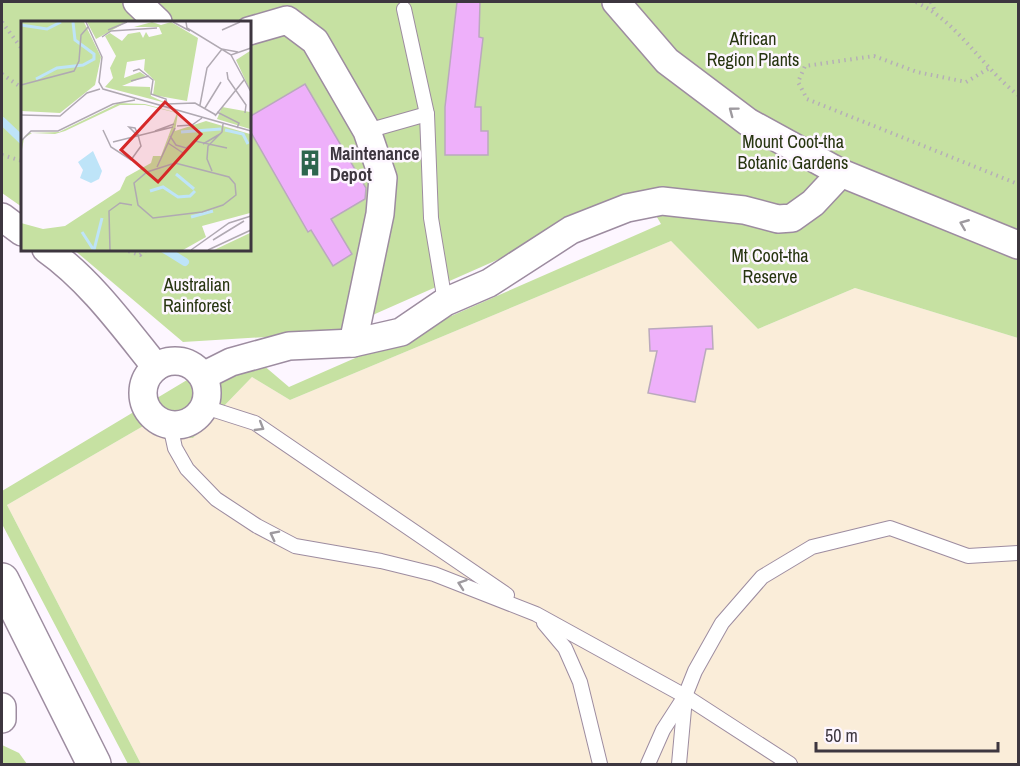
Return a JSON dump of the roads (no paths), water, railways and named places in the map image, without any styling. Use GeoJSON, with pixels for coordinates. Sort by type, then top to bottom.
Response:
{"type":"FeatureCollection","features":[{"type":"Feature","properties":{"kind":"main road"},"geometry":{"type":"LineString","coordinates":[[2,580],[94,765]]}},
{"type":"Feature","properties":{"kind":"street"},"geometry":{"type":"LineString","coordinates":[[136,2],[157,21]]}},
{"type":"Feature","properties":{"kind":"street"},"geometry":{"type":"LineString","coordinates":[[616,2],[667,61],[748,122],[841,173],[1018,246]]}},
{"type":"Feature","properties":{"kind":"street"},"geometry":{"type":"LineString","coordinates":[[250,29],[286,11],[315,40],[367,131],[383,178],[380,214],[353,343]]}},
{"type":"Feature","properties":{"kind":"street"},"geometry":{"type":"LineString","coordinates":[[203,376],[231,362],[289,346],[353,343],[400,332],[445,302],[489,283],[572,230],[627,208],[662,201],[744,210],[778,219],[792,218],[813,203],[841,173]]}},
{"type":"Feature","properties":{"kind":"street"},"geometry":{"type":"LineString","coordinates":[[2,217],[21,231]]}},
{"type":"Feature","properties":{"kind":"street"},"geometry":{"type":"LineString","coordinates":[[47,250],[60,259],[115,316],[156,367]]}},
{"type":"Feature","properties":{"kind":"street"},"geometry":{"type":"LineString","coordinates":[[177,361],[196,369],[203,376],[208,397],[205,407],[191,422],[170,425],[160,422],[145,406],[144,384],[156,367],[177,361]]}},
{"type":"Feature","properties":{"kind":"street"},"geometry":{"type":"LineString","coordinates":[[2,707],[2,719]]}},
{"type":"Feature","properties":{"kind":"lane"},"geometry":{"type":"LineString","coordinates":[[404,9],[427,114],[431,218],[445,302]]}},
{"type":"Feature","properties":{"kind":"lane"},"geometry":{"type":"LineString","coordinates":[[367,131],[427,114]]}},
{"type":"Feature","properties":{"kind":"lane"},"geometry":{"type":"LineString","coordinates":[[205,407],[255,423],[536,614],[685,696],[790,765]]}},
{"type":"Feature","properties":{"kind":"lane"},"geometry":{"type":"LineString","coordinates":[[170,425],[175,448],[187,470],[216,499],[257,526],[295,546],[381,561],[434,574],[536,614],[565,648],[580,682],[600,765]]}},
{"type":"Feature","properties":{"kind":"lane"},"geometry":{"type":"LineString","coordinates":[[648,765],[663,730],[685,696],[695,671],[722,623],[762,577],[812,547],[890,528],[968,556],[1018,553]]}},
{"type":"Feature","properties":{"kind":"lane"},"geometry":{"type":"LineString","coordinates":[[679,765],[685,696]]}},
{"type":"Feature","properties":{"kind":"waterway"},"geometry":{"type":"LineString","coordinates":[[2,121],[21,139]]}},
{"type":"Feature","properties":{"kind":"waterway"},"geometry":{"type":"LineString","coordinates":[[166,250],[185,262]]}},
{"type":"Feature","properties":{"kind":"place","name":"Maintenance Depot"},"geometry":{"type":"Point","coordinates":[310,163]}},
{"type":"Feature","properties":{"kind":"park label","name":"African Region Plants"},"geometry":{"type":"Point","coordinates":[753,48]}},
{"type":"Feature","properties":{"kind":"park label","name":"Mount Coot-tha Botanic Gardens"},"geometry":{"type":"Point","coordinates":[793,151]}},
{"type":"Feature","properties":{"kind":"park label","name":"Mt Coot-tha Reserve"},"geometry":{"type":"Point","coordinates":[770,265]}},
{"type":"Feature","properties":{"kind":"park label","name":"Australian Rainforest"},"geometry":{"type":"Point","coordinates":[197,294]}}]}
